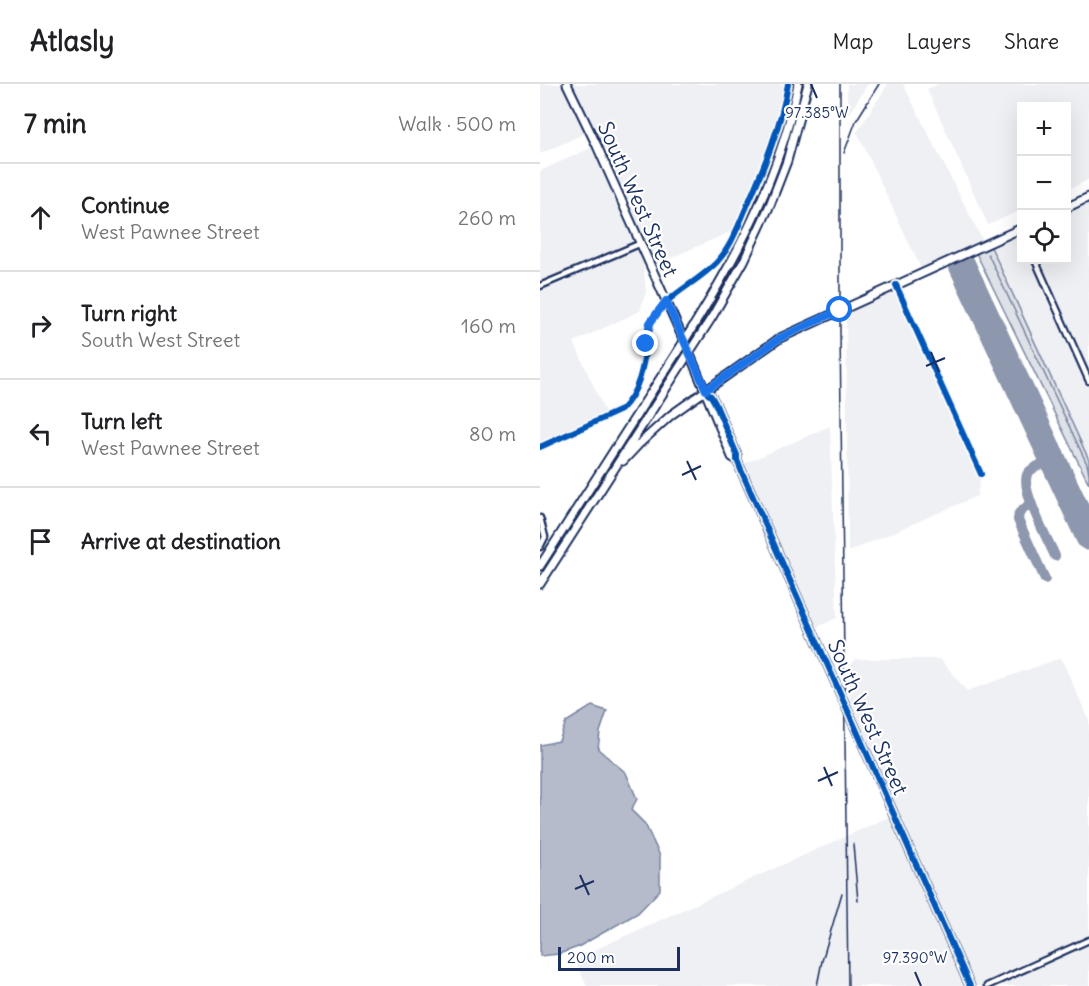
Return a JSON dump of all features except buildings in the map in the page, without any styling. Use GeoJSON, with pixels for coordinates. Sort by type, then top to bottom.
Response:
{"type":"FeatureCollection","features":[{"type":"Feature","properties":{"kind":"main road","name":"South West Street"},"geometry":{"type":"LineString","coordinates":[[567,84],[707,392],[715,403],[737,460],[970,986]]}},
{"type":"Feature","properties":{"kind":"main road"},"geometry":{"type":"LineString","coordinates":[[540,566],[719,286],[746,234],[786,133],[798,84]]}},
{"type":"Feature","properties":{"kind":"main road"},"geometry":{"type":"LineString","coordinates":[[540,584],[712,317],[744,261],[787,161],[808,84]]}},
{"type":"Feature","properties":{"kind":"main road"},"geometry":{"type":"LineString","coordinates":[[1071,205],[1089,197]]}},
{"type":"Feature","properties":{"kind":"main road"},"geometry":{"type":"LineString","coordinates":[[608,479],[654,430],[780,338],[1017,230]]}},
{"type":"Feature","properties":{"kind":"street"},"geometry":{"type":"LineString","coordinates":[[540,447],[621,410],[631,400],[641,372],[650,323],[666,301],[718,261],[736,232],[773,139],[788,84]]}},
{"type":"Feature","properties":{"kind":"street"},"geometry":{"type":"LineString","coordinates":[[540,286],[639,244]]}},
{"type":"Feature","properties":{"kind":"street"},"geometry":{"type":"LineString","coordinates":[[1037,264],[1089,381]]}},
{"type":"Feature","properties":{"kind":"street"},"geometry":{"type":"LineString","coordinates":[[896,285],[981,474]]}},
{"type":"Feature","properties":{"kind":"street"},"geometry":{"type":"LineString","coordinates":[[540,518],[544,537],[540,547]]}},
{"type":"Feature","properties":{"kind":"street"},"geometry":{"type":"LineString","coordinates":[[987,986],[1089,940]]}},
{"type":"Feature","properties":{"kind":"shaded area"},"geometry":{"type":"Polygon","coordinates":[[[540,84],[788,84],[775,131],[737,229],[650,267],[642,251],[646,292],[640,311],[574,342],[607,416],[540,447],[540,171],[595,146],[588,132],[540,154],[540,84]]]}},
{"type":"Feature","properties":{"kind":"shaded area"},"geometry":{"type":"Polygon","coordinates":[[[847,84],[868,84],[847,117],[847,84]]]}},
{"type":"Feature","properties":{"kind":"shaded area"},"geometry":{"type":"Polygon","coordinates":[[[888,84],[903,84],[985,245],[923,273],[857,132],[888,84]]]}},
{"type":"Feature","properties":{"kind":"shaded area"},"geometry":{"type":"Polygon","coordinates":[[[939,84],[1089,84],[1089,179],[1071,188],[1071,102],[1017,102],[1017,212],[988,225],[927,89],[939,84]]]}},
{"type":"Feature","properties":{"kind":"shaded area"},"geometry":{"type":"Polygon","coordinates":[[[1089,197],[1089,461],[989,243],[1017,230],[1017,264],[1071,264],[1071,206],[1089,197]]]}},
{"type":"Feature","properties":{"kind":"shaded area"},"geometry":{"type":"Polygon","coordinates":[[[991,247],[1089,460],[1089,484],[976,253],[991,247]]]}},
{"type":"Feature","properties":{"kind":"shaded area"},"geometry":{"type":"Polygon","coordinates":[[[896,285],[981,474],[977,496],[848,552],[846,307],[896,285]]]}},
{"type":"Feature","properties":{"kind":"shaded area"},"geometry":{"type":"Polygon","coordinates":[[[830,426],[837,618],[811,630],[739,466],[830,426]]]}},
{"type":"Feature","properties":{"kind":"shaded area"},"geometry":{"type":"Polygon","coordinates":[[[1061,658],[1089,720],[1089,986],[587,986],[574,959],[893,815],[850,718],[850,666],[856,659],[940,659],[967,691],[1061,658]]]}},
{"type":"Feature","properties":{"kind":"water"},"geometry":{"type":"Polygon","coordinates":[[[592,706],[607,711],[600,732],[598,749],[626,773],[637,799],[631,810],[645,824],[660,856],[660,890],[638,913],[578,947],[559,954],[540,956],[540,745],[559,741],[566,722],[592,706]]]}},
{"type":"Feature","properties":{"kind":"waterway"},"geometry":{"type":"LineString","coordinates":[[988,254],[1087,464],[1089,473]]}},
{"type":"Feature","properties":{"kind":"taxiway"},"geometry":{"type":"LineString","coordinates":[[1053,460],[1033,468],[1026,480],[1031,501],[1055,556]]}},
{"type":"Feature","properties":{"kind":"taxiway"},"geometry":{"type":"LineString","coordinates":[[1031,503],[1019,513],[1018,520],[1045,579]]}},
{"type":"Feature","properties":{"kind":"runway"},"geometry":{"type":"LineString","coordinates":[[962,265],[1089,537]]}},
{"type":"Feature","properties":{"kind":"railway"},"geometry":{"type":"LineString","coordinates":[[840,84],[840,332],[848,986]]}},
{"type":"Feature","properties":{"kind":"railway"},"geometry":{"type":"LineString","coordinates":[[844,153],[856,121],[879,84]]}},
{"type":"Feature","properties":{"kind":"railway"},"geometry":{"type":"LineString","coordinates":[[853,844],[858,901]]}},
{"type":"Feature","properties":{"kind":"railway"},"geometry":{"type":"LineString","coordinates":[[817,986],[842,893]]}},
{"type":"Feature","properties":{"kind":"cycle path"},"geometry":{"type":"LineString","coordinates":[[540,447],[621,410],[629,401],[642,370],[650,323],[665,304],[717,262],[734,235],[771,146],[788,84]]}},
{"type":"Feature","properties":{"kind":"cycle path"},"geometry":{"type":"LineString","coordinates":[[896,285],[981,474]]}},
{"type":"Feature","properties":{"kind":"cycle path"},"geometry":{"type":"LineString","coordinates":[[708,394],[715,403],[741,470],[970,986]]}},
{"type":"Feature","properties":{"kind":"route"},"geometry":{"type":"LineString","coordinates":[[646,344],[650,323],[666,301],[706,390],[780,338],[840,310]]}}]}
